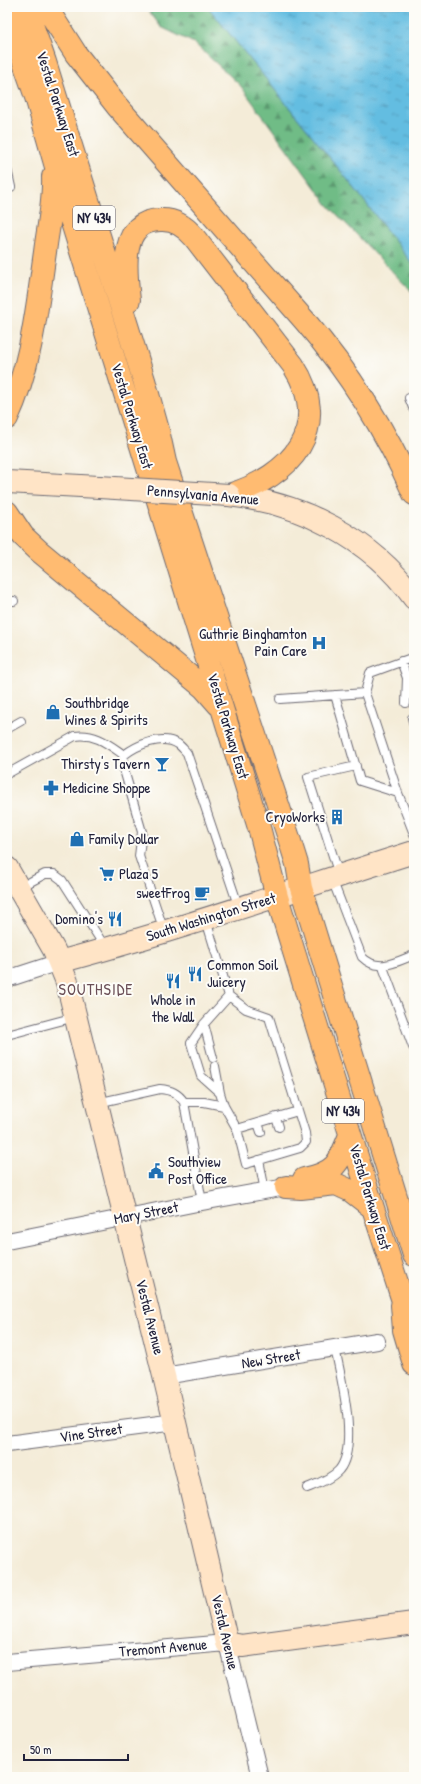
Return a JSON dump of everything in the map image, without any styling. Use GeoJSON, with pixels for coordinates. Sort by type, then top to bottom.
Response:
{"type":"FeatureCollection","features":[{"type":"Feature","properties":{"kind":"main road","name":"Vestal Parkway East"},"geometry":{"type":"LineString","coordinates":[[26,7],[45,62],[144,380],[165,462],[255,731],[297,864],[302,888],[414,1255]]}},
{"type":"Feature","properties":{"kind":"main road"},"geometry":{"type":"LineString","coordinates":[[46,7],[76,54],[117,106],[333,355],[378,424],[414,494]]}},
{"type":"Feature","properties":{"kind":"main road","name":"Vestal Parkway East"},"geometry":{"type":"LineString","coordinates":[[7,14],[26,67],[68,209],[225,716],[350,1135],[402,1298],[414,1322]]}},
{"type":"Feature","properties":{"kind":"main road"},"geometry":{"type":"LineString","coordinates":[[7,418],[27,361],[38,303],[52,204],[53,174],[44,126]]}},
{"type":"Feature","properties":{"kind":"main road"},"geometry":{"type":"LineString","coordinates":[[144,380],[127,281],[127,250],[132,236],[141,226],[152,220],[170,220],[183,226],[194,237],[293,365],[303,381],[307,394],[309,407],[307,427],[303,439],[293,456],[284,466],[262,481],[229,494]]}},
{"type":"Feature","properties":{"kind":"main road"},"geometry":{"type":"LineString","coordinates":[[7,512],[23,536],[39,551],[204,688],[216,700],[225,716]]}},
{"type":"Feature","properties":{"kind":"main road"},"geometry":{"type":"LineString","coordinates":[[286,1187],[328,1172],[341,1158],[350,1135]]}},
{"type":"Feature","properties":{"kind":"main road"},"geometry":{"type":"LineString","coordinates":[[286,1187],[301,1188],[336,1184],[352,1192],[373,1208]]}},
{"type":"Feature","properties":{"kind":"main road"},"geometry":{"type":"LineString","coordinates":[[402,1298],[404,1330],[414,1364]]}},
{"type":"Feature","properties":{"kind":"street","name":"Pennsylvania Avenue"},"geometry":{"type":"LineString","coordinates":[[7,482],[229,494],[283,506],[305,513],[360,544],[397,576],[414,598]]}},
{"type":"Feature","properties":{"kind":"street","name":"South Washington Street"},"geometry":{"type":"LineString","coordinates":[[7,979],[59,962],[107,950],[278,897],[413,850]]}},
{"type":"Feature","properties":{"kind":"street","name":"Vestal Avenue"},"geometry":{"type":"LineString","coordinates":[[7,868],[54,950],[68,982],[96,1104],[126,1217],[260,1777]]}},
{"type":"Feature","properties":{"kind":"street","name":"Mary Street"},"geometry":{"type":"LineString","coordinates":[[7,1241],[202,1202],[286,1187]]}},
{"type":"Feature","properties":{"kind":"street","name":"New Street"},"geometry":{"type":"LineString","coordinates":[[164,1376],[377,1341]]}},
{"type":"Feature","properties":{"kind":"street","name":"Vine Street"},"geometry":{"type":"LineString","coordinates":[[7,1444],[175,1422]]}},
{"type":"Feature","properties":{"kind":"street","name":"Tremont Avenue"},"geometry":{"type":"LineString","coordinates":[[7,1662],[227,1643],[242,1646],[414,1623]]}},
{"type":"Feature","properties":{"kind":"lane"},"geometry":{"type":"LineString","coordinates":[[7,170],[11,187]]}},
{"type":"Feature","properties":{"kind":"lane"},"geometry":{"type":"LineString","coordinates":[[409,398],[414,410]]}},
{"type":"Feature","properties":{"kind":"lane"},"geometry":{"type":"LineString","coordinates":[[413,850],[398,793],[365,693],[370,673],[414,657]]}},
{"type":"Feature","properties":{"kind":"lane"},"geometry":{"type":"LineString","coordinates":[[401,661],[407,678],[406,703]]}},
{"type":"Feature","properties":{"kind":"lane"},"geometry":{"type":"LineString","coordinates":[[407,678],[414,684]]}},
{"type":"Feature","properties":{"kind":"lane"},"geometry":{"type":"LineString","coordinates":[[280,699],[365,693]]}},
{"type":"Feature","properties":{"kind":"lane"},"geometry":{"type":"LineString","coordinates":[[335,695],[360,781],[398,793]]}},
{"type":"Feature","properties":{"kind":"lane"},"geometry":{"type":"LineString","coordinates":[[7,729],[21,721]]}},
{"type":"Feature","properties":{"kind":"lane"},"geometry":{"type":"LineString","coordinates":[[7,774],[75,736],[85,734],[98,738],[124,755]]}},
{"type":"Feature","properties":{"kind":"lane"},"geometry":{"type":"LineString","coordinates":[[165,932],[139,856],[142,832],[122,763],[124,755],[132,749],[154,741],[166,740],[178,744],[187,753],[239,909]]}},
{"type":"Feature","properties":{"kind":"lane"},"geometry":{"type":"LineString","coordinates":[[356,766],[308,777],[336,877],[362,957],[374,966],[383,966],[414,956]]}},
{"type":"Feature","properties":{"kind":"lane"},"geometry":{"type":"LineString","coordinates":[[18,888],[45,874],[54,874],[62,880],[107,950]]}},
{"type":"Feature","properties":{"kind":"lane"},"geometry":{"type":"LineString","coordinates":[[204,1024],[220,1093],[224,1106],[237,1130],[246,1164],[259,1160],[267,1153],[285,1148],[300,1148],[306,1142],[305,1133],[269,1017],[246,1009],[229,996],[206,919]]}},
{"type":"Feature","properties":{"kind":"lane"},"geometry":{"type":"LineString","coordinates":[[383,966],[413,1047]]}},
{"type":"Feature","properties":{"kind":"lane"},"geometry":{"type":"LineString","coordinates":[[220,1093],[201,1076],[191,1043],[204,1024],[229,996]]}},
{"type":"Feature","properties":{"kind":"lane"},"geometry":{"type":"LineString","coordinates":[[7,1035],[76,1016]]}},
{"type":"Feature","properties":{"kind":"lane"},"geometry":{"type":"LineString","coordinates":[[96,1104],[160,1089],[167,1089],[180,1095],[184,1102],[202,1202]]}},
{"type":"Feature","properties":{"kind":"lane"},"geometry":{"type":"LineString","coordinates":[[184,1102],[204,1102],[224,1106]]}},
{"type":"Feature","properties":{"kind":"lane"},"geometry":{"type":"LineString","coordinates":[[237,1130],[298,1111]]}},
{"type":"Feature","properties":{"kind":"lane"},"geometry":{"type":"LineString","coordinates":[[276,1117],[279,1127]]}},
{"type":"Feature","properties":{"kind":"lane"},"geometry":{"type":"LineString","coordinates":[[258,1123],[261,1132]]}},
{"type":"Feature","properties":{"kind":"lane"},"geometry":{"type":"LineString","coordinates":[[259,1160],[265,1191]]}},
{"type":"Feature","properties":{"kind":"lane"},"geometry":{"type":"LineString","coordinates":[[307,1488],[323,1482],[339,1471],[346,1456],[349,1440],[343,1392],[335,1348]]}},
{"type":"Feature","properties":{"kind":"green space"},"geometry":{"type":"Polygon","coordinates":[[[146,7],[208,7],[356,190],[414,266],[414,294],[328,205],[240,85],[194,43],[161,27],[146,7]]]}},
{"type":"Feature","properties":{"kind":"water"},"geometry":{"type":"Polygon","coordinates":[[[208,7],[414,7],[414,266],[356,190],[208,7]]]}},
{"type":"Feature","properties":{"kind":"place","name":"Guthrie Binghamton Pain Care"},"geometry":{"type":"Point","coordinates":[319,643]}},
{"type":"Feature","properties":{"kind":"place","name":"Southbridge Wines & Spirits"},"geometry":{"type":"Point","coordinates":[53,712]}},
{"type":"Feature","properties":{"kind":"place","name":"Thirsty's Tavern"},"geometry":{"type":"Point","coordinates":[162,764]}},
{"type":"Feature","properties":{"kind":"place","name":"Medicine Shoppe"},"geometry":{"type":"Point","coordinates":[51,788]}},
{"type":"Feature","properties":{"kind":"place","name":"CryoWorks"},"geometry":{"type":"Point","coordinates":[337,817]}},
{"type":"Feature","properties":{"kind":"place","name":"Family Dollar"},"geometry":{"type":"Point","coordinates":[77,839]}},
{"type":"Feature","properties":{"kind":"place","name":"Plaza 5"},"geometry":{"type":"Point","coordinates":[107,874]}},
{"type":"Feature","properties":{"kind":"place","name":"sweetFrog"},"geometry":{"type":"Point","coordinates":[202,893]}},
{"type":"Feature","properties":{"kind":"place","name":"Domino's"},"geometry":{"type":"Point","coordinates":[115,919]}},
{"type":"Feature","properties":{"kind":"place","name":"Common Soil Juicery"},"geometry":{"type":"Point","coordinates":[195,974]}},
{"type":"Feature","properties":{"kind":"place","name":"Whole in the Wall"},"geometry":{"type":"Point","coordinates":[173,981]}},
{"type":"Feature","properties":{"kind":"place","name":"Southview Post Office"},"geometry":{"type":"Point","coordinates":[156,1171]}},
{"type":"Feature","properties":{"kind":"district","name":"SOUTHSIDE"},"geometry":{"type":"Point","coordinates":[96,989]}}]}
